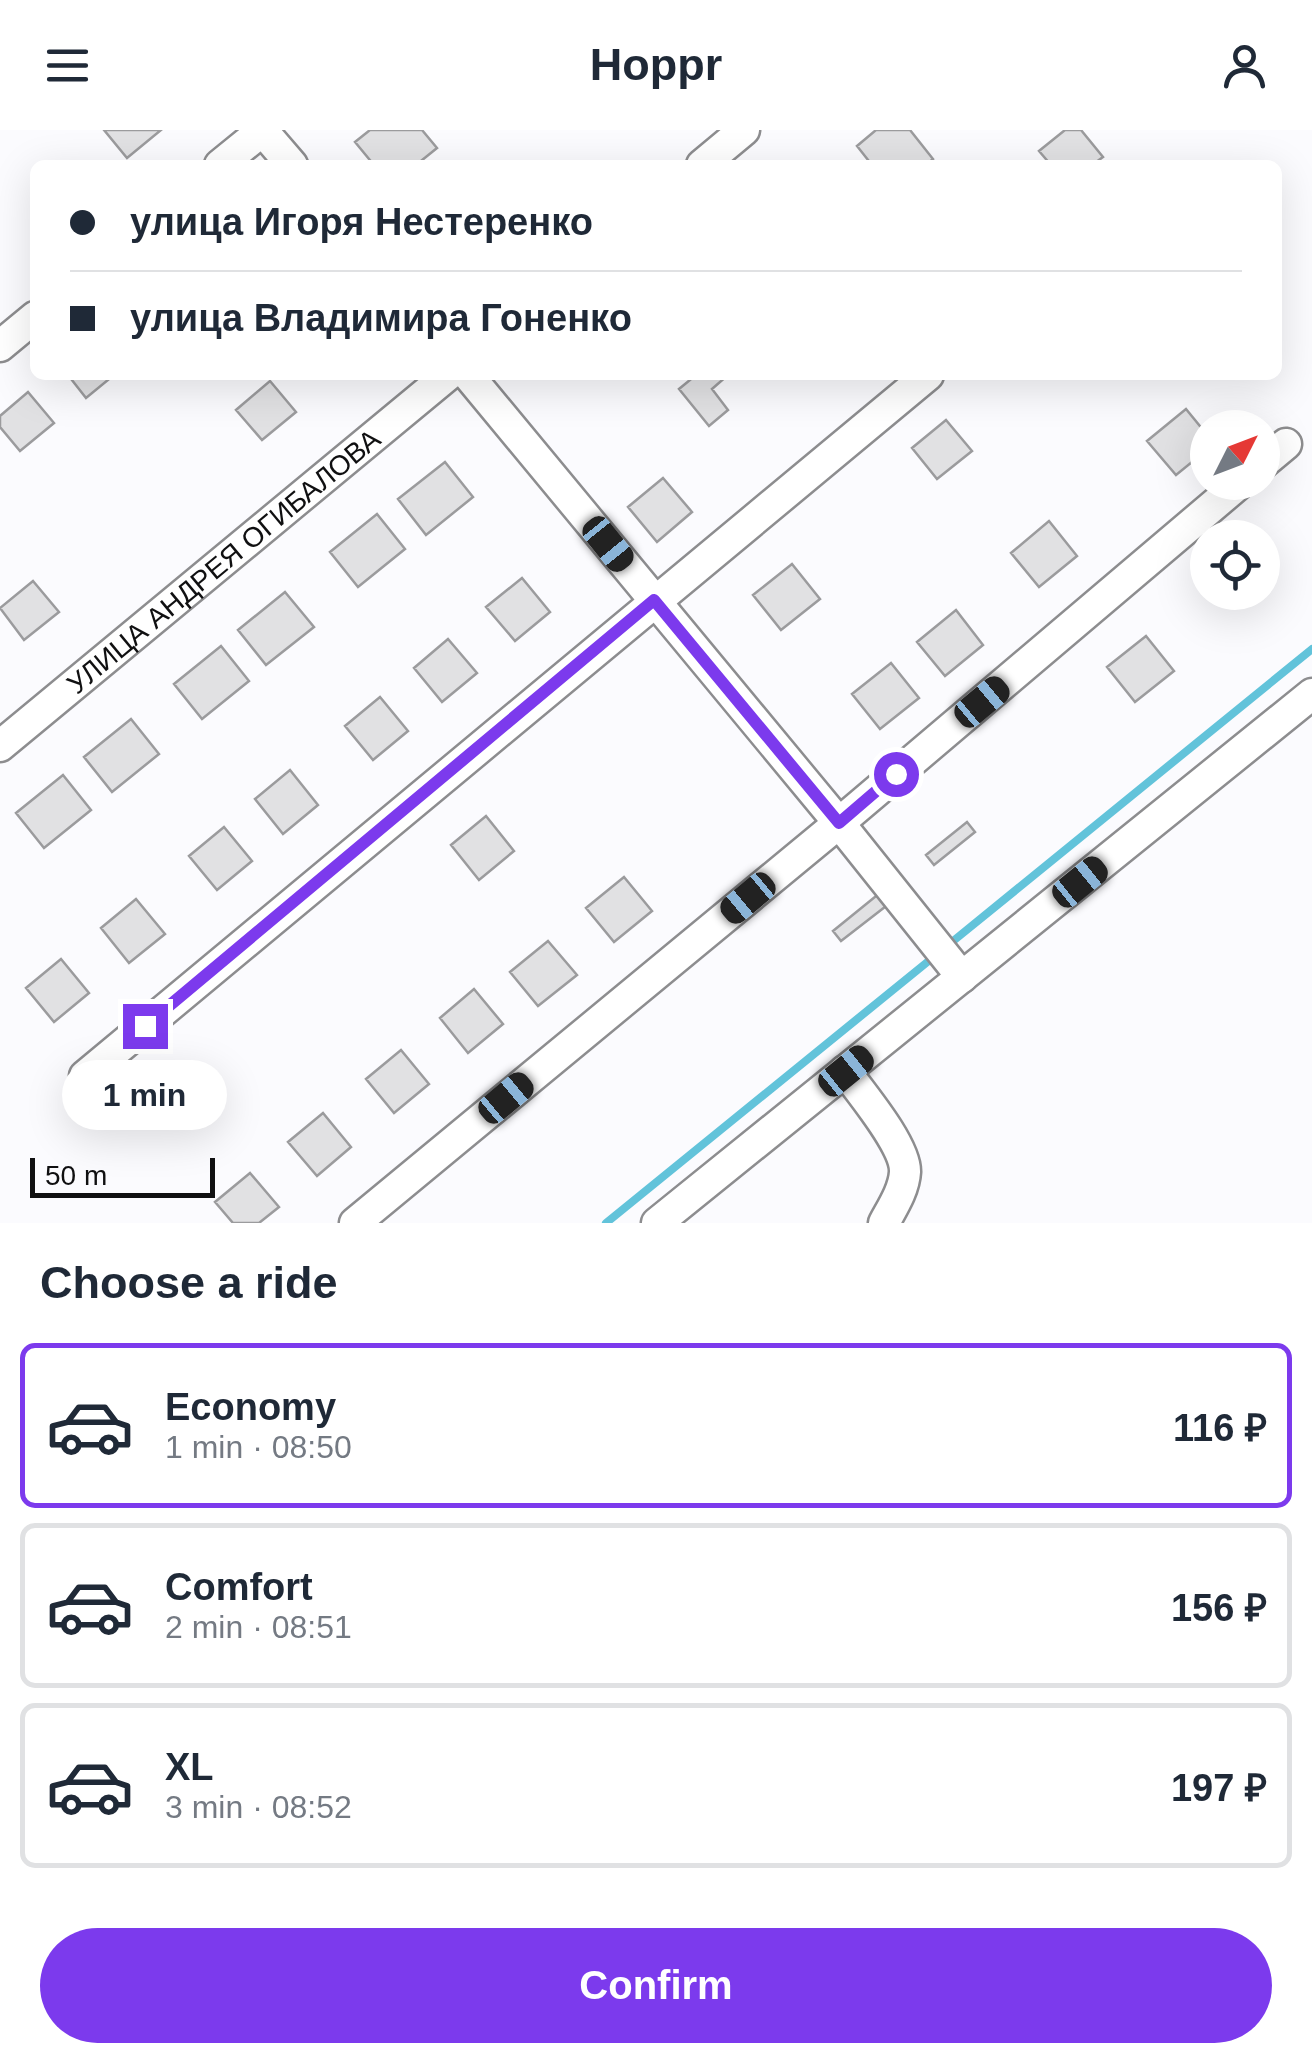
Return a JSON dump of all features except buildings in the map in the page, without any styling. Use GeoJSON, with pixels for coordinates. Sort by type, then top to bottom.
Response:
{"type":"FeatureCollection","features":[{"type":"Feature","properties":{"kind":"street"},"geometry":{"type":"LineString","coordinates":[[226,160],[263,130],[288,160]]}},
{"type":"Feature","properties":{"kind":"street"},"geometry":{"type":"LineString","coordinates":[[708,160],[744,130]]}},
{"type":"Feature","properties":{"kind":"street"},"geometry":{"type":"LineString","coordinates":[[0,346],[30,321]]}},
{"type":"Feature","properties":{"kind":"street","name":"УЛИЦА АНДРЕЯ ОГИБАЛОВА"},"geometry":{"type":"LineString","coordinates":[[0,746],[442,380]]}},
{"type":"Feature","properties":{"kind":"street"},"geometry":{"type":"LineString","coordinates":[[472,380],[962,977]]}},
{"type":"Feature","properties":{"kind":"street"},"geometry":{"type":"LineString","coordinates":[[85,1076],[922,380]]}},
{"type":"Feature","properties":{"kind":"street"},"geometry":{"type":"LineString","coordinates":[[1280,449],[1286,444]]}},
{"type":"Feature","properties":{"kind":"street"},"geometry":{"type":"LineString","coordinates":[[355,1223],[839,823],[1220,500]]}},
{"type":"Feature","properties":{"kind":"street"},"geometry":{"type":"LineString","coordinates":[[657,1223],[1312,694]]}},
{"type":"Feature","properties":{"kind":"street"},"geometry":{"type":"LineString","coordinates":[[846,1071],[898,1148],[906,1170],[884,1223]]}},
{"type":"Feature","properties":{"kind":"waterway"},"geometry":{"type":"LineString","coordinates":[[947,946],[1312,649]]}},
{"type":"Feature","properties":{"kind":"waterway"},"geometry":{"type":"LineString","coordinates":[[606,1223],[936,955]]}},
{"type":"Feature","properties":{"kind":"route"},"geometry":{"type":"LineString","coordinates":[[145,1026],[654,600],[839,823],[896,774]]}}]}
